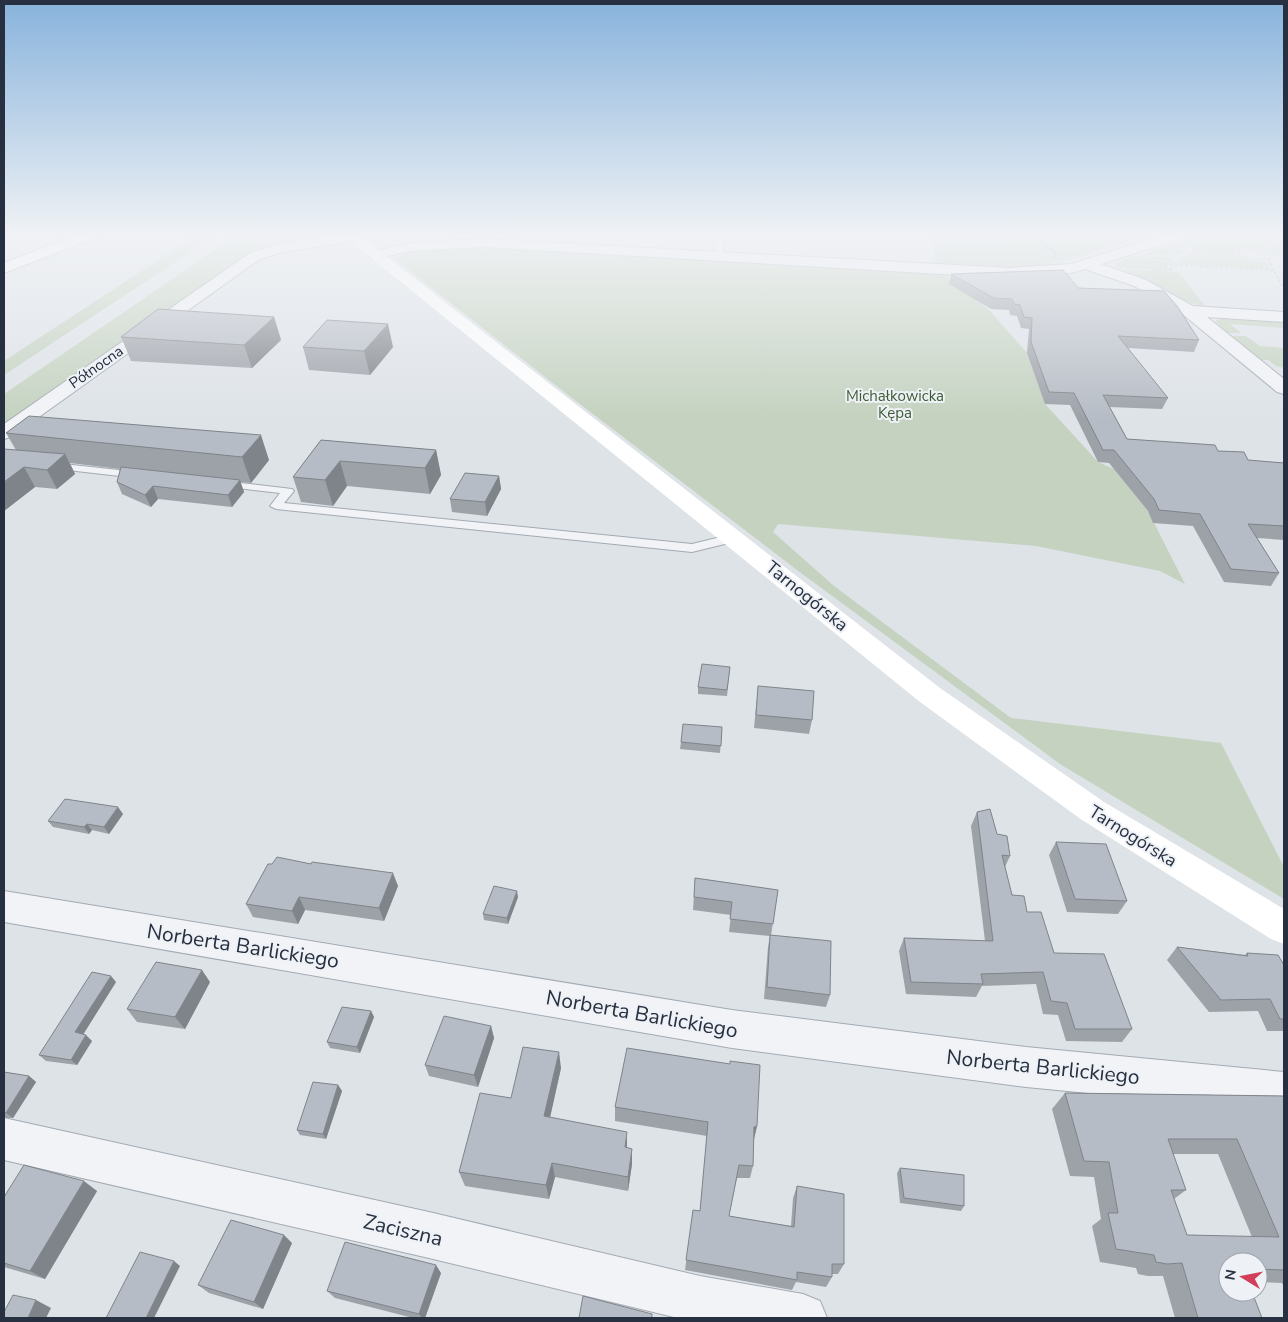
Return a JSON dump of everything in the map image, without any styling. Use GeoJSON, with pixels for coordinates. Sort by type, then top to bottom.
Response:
{"type":"FeatureCollection","features":[{"type":"Feature","properties":{"kind":"street","name":"Północna"},"geometry":{"type":"LineString","coordinates":[[4,433],[197,297]]}},
{"type":"Feature","properties":{"kind":"street","name":"Tarnogórska"},"geometry":{"type":"LineString","coordinates":[[427,297],[930,695],[1093,811],[1284,928]]}},
{"type":"Feature","properties":{"kind":"street"},"geometry":{"type":"LineString","coordinates":[[1167,297],[1190,311],[1284,388]]}},
{"type":"Feature","properties":{"kind":"street"},"geometry":{"type":"LineString","coordinates":[[1190,311],[1284,317]]}},
{"type":"Feature","properties":{"kind":"street","name":"Norberta Barlickiego"},"geometry":{"type":"LineString","coordinates":[[4,906],[732,1029],[1026,1067],[1284,1092]]}},
{"type":"Feature","properties":{"kind":"street","name":"Zaciszna"},"geometry":{"type":"LineString","coordinates":[[4,1139],[420,1233],[700,1300],[804,1318]]}},
{"type":"Feature","properties":{"kind":"lane"},"geometry":{"type":"LineString","coordinates":[[43,465],[151,476]]}},
{"type":"Feature","properties":{"kind":"lane"},"geometry":{"type":"LineString","coordinates":[[210,483],[288,491],[276,506],[692,548],[733,538]]}},
{"type":"Feature","properties":{"kind":"green space"},"geometry":{"type":"Polygon","coordinates":[[[102,297],[123,297],[4,375],[4,361],[102,297]]]}},
{"type":"Feature","properties":{"kind":"green space"},"geometry":{"type":"Polygon","coordinates":[[[147,297],[189,297],[4,427],[4,394],[147,297]]]}},
{"type":"Feature","properties":{"kind":"green space","name":"Michałkowicka Kępa"},"geometry":{"type":"Polygon","coordinates":[[[443,297],[972,297],[988,309],[1028,354],[1046,405],[1098,462],[1114,469],[1148,511],[1185,584],[1160,571],[1036,546],[778,524],[773,532],[834,586],[1011,718],[1221,743],[1284,867],[1284,899],[1060,764],[797,570],[443,297]]]}},
{"type":"Feature","properties":{"kind":"green space"},"geometry":{"type":"Polygon","coordinates":[[[1178,297],[1198,297],[1206,307],[1178,297]]]}},
{"type":"Feature","properties":{"kind":"green space"},"geometry":{"type":"Polygon","coordinates":[[[1223,318],[1284,321],[1284,328],[1230,324],[1241,333],[1228,333],[1215,321],[1223,318]]]}},
{"type":"Feature","properties":{"kind":"green space"},"geometry":{"type":"Polygon","coordinates":[[[1232,336],[1246,336],[1260,346],[1284,348],[1284,368],[1276,366],[1268,360],[1261,360],[1232,336]]]}},
{"type":"Feature","properties":{"kind":"building"},"geometry":{"type":"Polygon","coordinates":[[[992,297],[1169,297],[1199,340],[1118,336],[1168,398],[1103,395],[1127,439],[1215,445],[1218,451],[1244,452],[1248,460],[1284,463],[1284,526],[1248,524],[1279,573],[1231,569],[1200,514],[1159,510],[1154,499],[1114,450],[1103,450],[1074,393],[1049,392],[1031,342],[1032,318],[1024,317],[1020,305],[1014,304],[1012,299],[992,297]]]}},
{"type":"Feature","properties":{"kind":"building"},"geometry":{"type":"Polygon","coordinates":[[[158,309],[274,317],[244,345],[121,337],[158,309]]]}},
{"type":"Feature","properties":{"kind":"building"},"geometry":{"type":"Polygon","coordinates":[[[327,320],[388,324],[364,351],[303,347],[327,320]]]}},
{"type":"Feature","properties":{"kind":"building"},"geometry":{"type":"Polygon","coordinates":[[[29,416],[261,435],[242,457],[6,433],[29,416]]]}},
{"type":"Feature","properties":{"kind":"building"},"geometry":{"type":"Polygon","coordinates":[[[321,440],[436,450],[425,468],[340,461],[325,480],[293,477],[321,440]]]}},
{"type":"Feature","properties":{"kind":"building"},"geometry":{"type":"Polygon","coordinates":[[[4,449],[65,454],[47,470],[24,467],[4,482],[4,449]]]}},
{"type":"Feature","properties":{"kind":"building"},"geometry":{"type":"Polygon","coordinates":[[[121,467],[240,480],[228,495],[153,486],[145,495],[117,482],[121,467]]]}},
{"type":"Feature","properties":{"kind":"building"},"geometry":{"type":"Polygon","coordinates":[[[465,473],[499,476],[485,502],[450,499],[465,473]]]}},
{"type":"Feature","properties":{"kind":"building"},"geometry":{"type":"Polygon","coordinates":[[[702,664],[730,667],[727,690],[698,687],[702,664]]]}},
{"type":"Feature","properties":{"kind":"building"},"geometry":{"type":"Polygon","coordinates":[[[758,686],[814,691],[812,720],[756,715],[758,686]]]}},
{"type":"Feature","properties":{"kind":"building"},"geometry":{"type":"Polygon","coordinates":[[[683,724],[722,727],[721,746],[681,742],[683,724]]]}},
{"type":"Feature","properties":{"kind":"building"},"geometry":{"type":"Polygon","coordinates":[[[65,799],[118,807],[104,827],[87,824],[84,827],[48,821],[65,799]]]}},
{"type":"Feature","properties":{"kind":"building"},"geometry":{"type":"Polygon","coordinates":[[[990,809],[997,834],[1007,836],[1010,856],[1002,855],[1012,895],[1024,896],[1027,912],[1041,912],[1054,953],[1104,954],[1132,1029],[1075,1029],[1067,1003],[1051,1001],[1043,972],[981,974],[983,984],[911,982],[904,938],[993,941],[977,812],[990,809]]]}},
{"type":"Feature","properties":{"kind":"building"},"geometry":{"type":"Polygon","coordinates":[[[1056,842],[1106,844],[1127,901],[1075,899],[1056,842]]]}},
{"type":"Feature","properties":{"kind":"building"},"geometry":{"type":"Polygon","coordinates":[[[277,857],[311,864],[312,862],[393,873],[379,908],[299,897],[292,911],[246,904],[268,864],[272,864],[277,857]]]}},
{"type":"Feature","properties":{"kind":"building"},"geometry":{"type":"Polygon","coordinates":[[[695,878],[778,890],[773,924],[730,919],[732,902],[694,897],[695,878]]]}},
{"type":"Feature","properties":{"kind":"building"},"geometry":{"type":"Polygon","coordinates":[[[494,886],[517,891],[507,918],[483,914],[494,886]]]}},
{"type":"Feature","properties":{"kind":"building"},"geometry":{"type":"Polygon","coordinates":[[[770,935],[831,941],[830,995],[767,987],[770,935]]]}},
{"type":"Feature","properties":{"kind":"building"},"geometry":{"type":"Polygon","coordinates":[[[1177,947],[1248,956],[1247,953],[1278,955],[1284,965],[1284,1019],[1280,1019],[1270,999],[1221,1000],[1177,947]]]}},
{"type":"Feature","properties":{"kind":"building"},"geometry":{"type":"Polygon","coordinates":[[[156,962],[202,970],[175,1017],[127,1009],[156,962]]]}},
{"type":"Feature","properties":{"kind":"building"},"geometry":{"type":"Polygon","coordinates":[[[92,972],[111,976],[75,1032],[86,1035],[71,1060],[39,1055],[92,972]]]}},
{"type":"Feature","properties":{"kind":"building"},"geometry":{"type":"Polygon","coordinates":[[[342,1007],[371,1011],[357,1047],[327,1042],[342,1007]]]}},
{"type":"Feature","properties":{"kind":"building"},"geometry":{"type":"Polygon","coordinates":[[[444,1016],[491,1026],[474,1075],[425,1065],[444,1016]]]}},
{"type":"Feature","properties":{"kind":"building"},"geometry":{"type":"Polygon","coordinates":[[[523,1047],[559,1052],[544,1116],[627,1132],[625,1147],[632,1149],[628,1177],[552,1163],[546,1185],[459,1172],[480,1093],[511,1098],[523,1047]]]}},
{"type":"Feature","properties":{"kind":"building"},"geometry":{"type":"Polygon","coordinates":[[[627,1048],[730,1064],[730,1061],[760,1065],[757,1126],[754,1127],[753,1166],[739,1165],[729,1216],[794,1227],[797,1186],[844,1194],[844,1264],[832,1264],[832,1277],[797,1272],[797,1280],[686,1260],[693,1210],[700,1211],[708,1122],[615,1107],[627,1048]]]}},
{"type":"Feature","properties":{"kind":"building"},"geometry":{"type":"Polygon","coordinates":[[[4,1072],[29,1076],[6,1113],[4,1112],[4,1072]]]}},
{"type":"Feature","properties":{"kind":"building"},"geometry":{"type":"Polygon","coordinates":[[[313,1082],[338,1085],[323,1134],[297,1130],[313,1082]]]}},
{"type":"Feature","properties":{"kind":"building"},"geometry":{"type":"Polygon","coordinates":[[[1065,1093],[1284,1096],[1284,1270],[1268,1269],[1268,1252],[1218,1252],[1218,1302],[1256,1302],[1262,1318],[1198,1318],[1182,1263],[1167,1264],[1156,1262],[1154,1255],[1116,1249],[1108,1213],[1118,1213],[1109,1162],[1084,1161],[1065,1093]],[[1168,1139],[1186,1190],[1171,1190],[1187,1235],[1279,1237],[1237,1139],[1168,1139]]]}},
{"type":"Feature","properties":{"kind":"building"},"geometry":{"type":"Polygon","coordinates":[[[24,1165],[84,1181],[30,1271],[4,1263],[4,1197],[24,1165]]]}},
{"type":"Feature","properties":{"kind":"building"},"geometry":{"type":"Polygon","coordinates":[[[900,1168],[964,1175],[964,1206],[904,1198],[900,1168]]]}},
{"type":"Feature","properties":{"kind":"building"},"geometry":{"type":"Polygon","coordinates":[[[231,1220],[284,1235],[254,1302],[198,1285],[231,1220]]]}},
{"type":"Feature","properties":{"kind":"building"},"geometry":{"type":"Polygon","coordinates":[[[345,1242],[436,1265],[419,1314],[327,1291],[345,1242]]]}},
{"type":"Feature","properties":{"kind":"building"},"geometry":{"type":"Polygon","coordinates":[[[140,1252],[174,1261],[146,1318],[106,1318],[140,1252]]]}},
{"type":"Feature","properties":{"kind":"building"},"geometry":{"type":"Polygon","coordinates":[[[13,1295],[36,1300],[28,1318],[4,1318],[4,1312],[13,1295]]]}},
{"type":"Feature","properties":{"kind":"building"},"geometry":{"type":"Polygon","coordinates":[[[583,1296],[652,1314],[652,1318],[579,1318],[583,1296]]]}}]}
